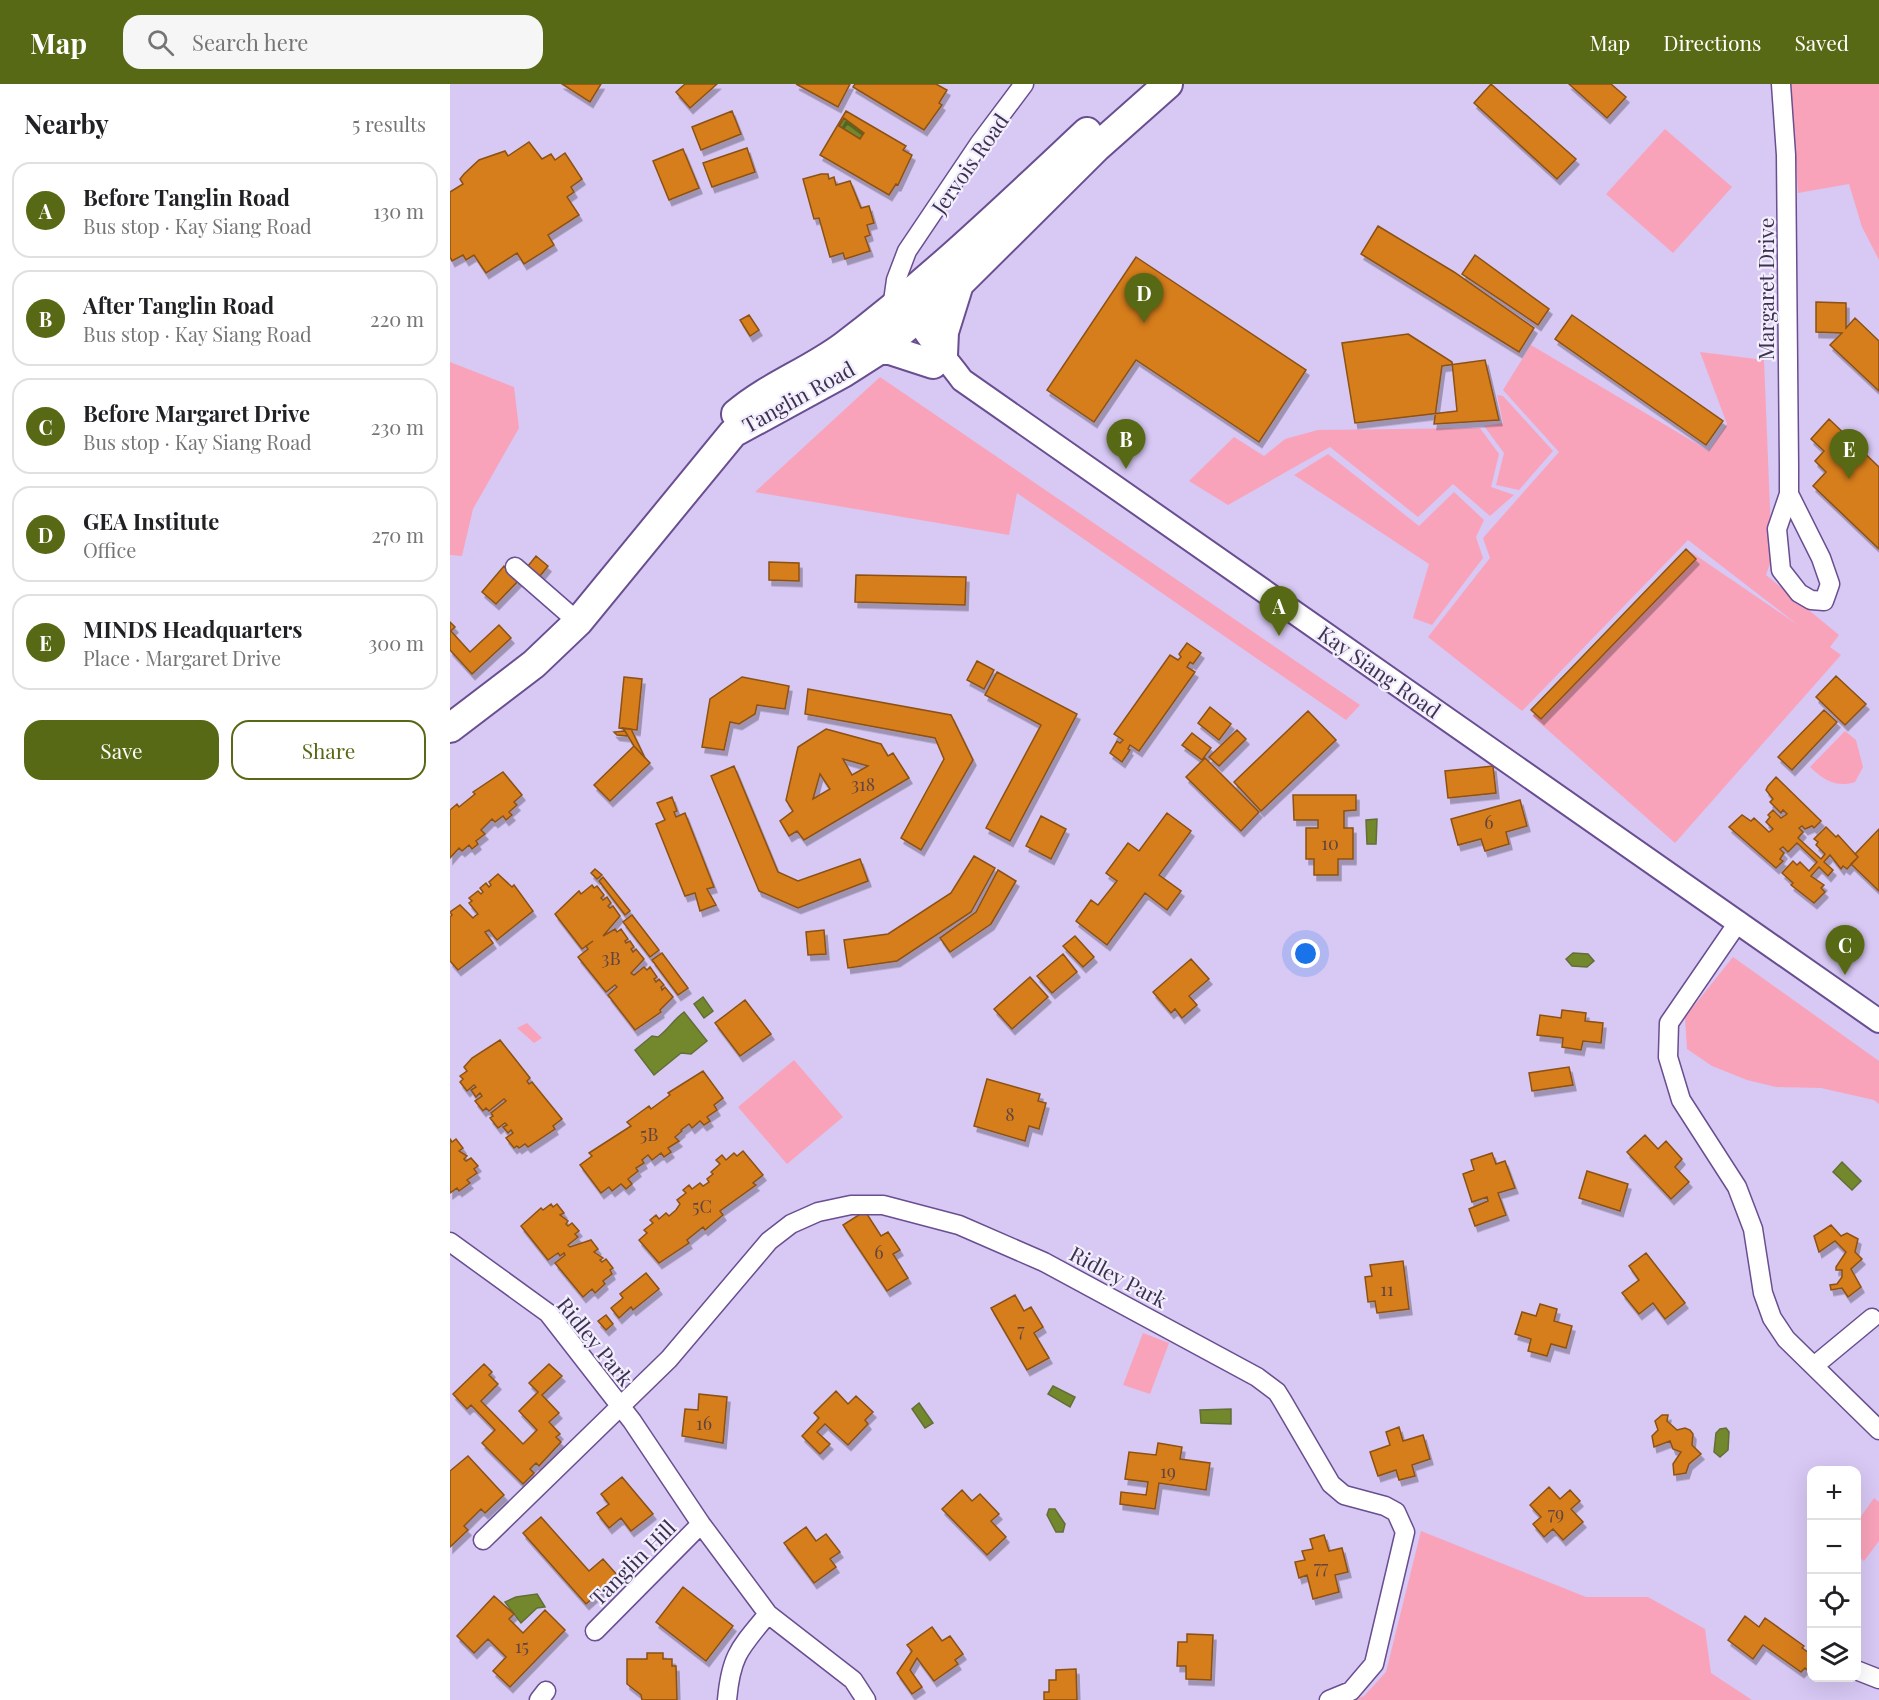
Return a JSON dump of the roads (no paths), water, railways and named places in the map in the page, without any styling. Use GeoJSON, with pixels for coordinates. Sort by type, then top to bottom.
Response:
{"type":"FeatureCollection","features":[{"type":"Feature","properties":{"kind":"main road","name":"Tanglin Road"},"geometry":{"type":"LineString","coordinates":[[450,728],[534,664],[733,433],[843,373],[879,350],[904,313],[1139,84]]}},
{"type":"Feature","properties":{"kind":"main road","name":"Tanglin Road"},"geometry":{"type":"LineString","coordinates":[[450,715],[527,658],[574,619],[721,427],[774,386],[959,284],[1098,147],[1168,84]]}},
{"type":"Feature","properties":{"kind":"main road"},"geometry":{"type":"LineString","coordinates":[[879,350],[938,359],[959,284]]}},
{"type":"Feature","properties":{"kind":"street","name":"Jervois Road"},"geometry":{"type":"LineString","coordinates":[[904,313],[900,265],[979,144],[1024,84]]}},
{"type":"Feature","properties":{"kind":"street","name":"Margaret Drive"},"geometry":{"type":"LineString","coordinates":[[1781,84],[1786,176],[1789,494],[1777,529],[1781,570],[1799,593],[1811,600],[1824,601],[1830,584],[1821,558],[1789,494]]}},
{"type":"Feature","properties":{"kind":"street","name":"Kay Siang Road"},"geometry":{"type":"LineString","coordinates":[[904,313],[950,376],[962,380],[1879,1021]]}},
{"type":"Feature","properties":{"kind":"street"},"geometry":{"type":"LineString","coordinates":[[515,567],[574,619]]}},
{"type":"Feature","properties":{"kind":"street"},"geometry":{"type":"LineString","coordinates":[[1739,921],[1669,1023],[1668,1057],[1681,1100],[1737,1187],[1753,1229],[1763,1293],[1772,1318],[1786,1339],[1879,1430]]}},
{"type":"Feature","properties":{"kind":"street","name":"Ridley Park"},"geometry":{"type":"LineString","coordinates":[[483,1539],[669,1359],[745,1266],[769,1241],[791,1224],[818,1212],[851,1205],[884,1205],[959,1225],[1044,1262],[1257,1377],[1282,1400],[1331,1484],[1344,1495],[1385,1506],[1396,1512],[1405,1532],[1404,1545],[1374,1664],[1351,1691],[1329,1700]]}},
{"type":"Feature","properties":{"kind":"street","name":"Ridley Park"},"geometry":{"type":"LineString","coordinates":[[450,1242],[548,1313],[619,1405],[701,1524],[768,1614],[853,1680],[866,1700]]}},
{"type":"Feature","properties":{"kind":"street"},"geometry":{"type":"LineString","coordinates":[[1814,1366],[1872,1318]]}},
{"type":"Feature","properties":{"kind":"street","name":"Tanglin Hill"},"geometry":{"type":"LineString","coordinates":[[595,1631],[701,1524]]}},
{"type":"Feature","properties":{"kind":"street"},"geometry":{"type":"LineString","coordinates":[[727,1700],[730,1668],[737,1653],[768,1614]]}},
{"type":"Feature","properties":{"kind":"street"},"geometry":{"type":"LineString","coordinates":[[1861,1672],[1879,1679]]}},
{"type":"Feature","properties":{"kind":"place","name":"GEA Institute"},"geometry":{"type":"Point","coordinates":[1144,323]}},
{"type":"Feature","properties":{"kind":"place","name":"After Tanglin Road"},"geometry":{"type":"Point","coordinates":[1126,469]}},
{"type":"Feature","properties":{"kind":"place","name":"MINDS Headquarters"},"geometry":{"type":"Point","coordinates":[1849,479]}},
{"type":"Feature","properties":{"kind":"place","name":"Before Tanglin Road"},"geometry":{"type":"Point","coordinates":[1279,636]}},
{"type":"Feature","properties":{"kind":"place","name":"Before Margaret Drive"},"geometry":{"type":"Point","coordinates":[1845,975]}}]}
